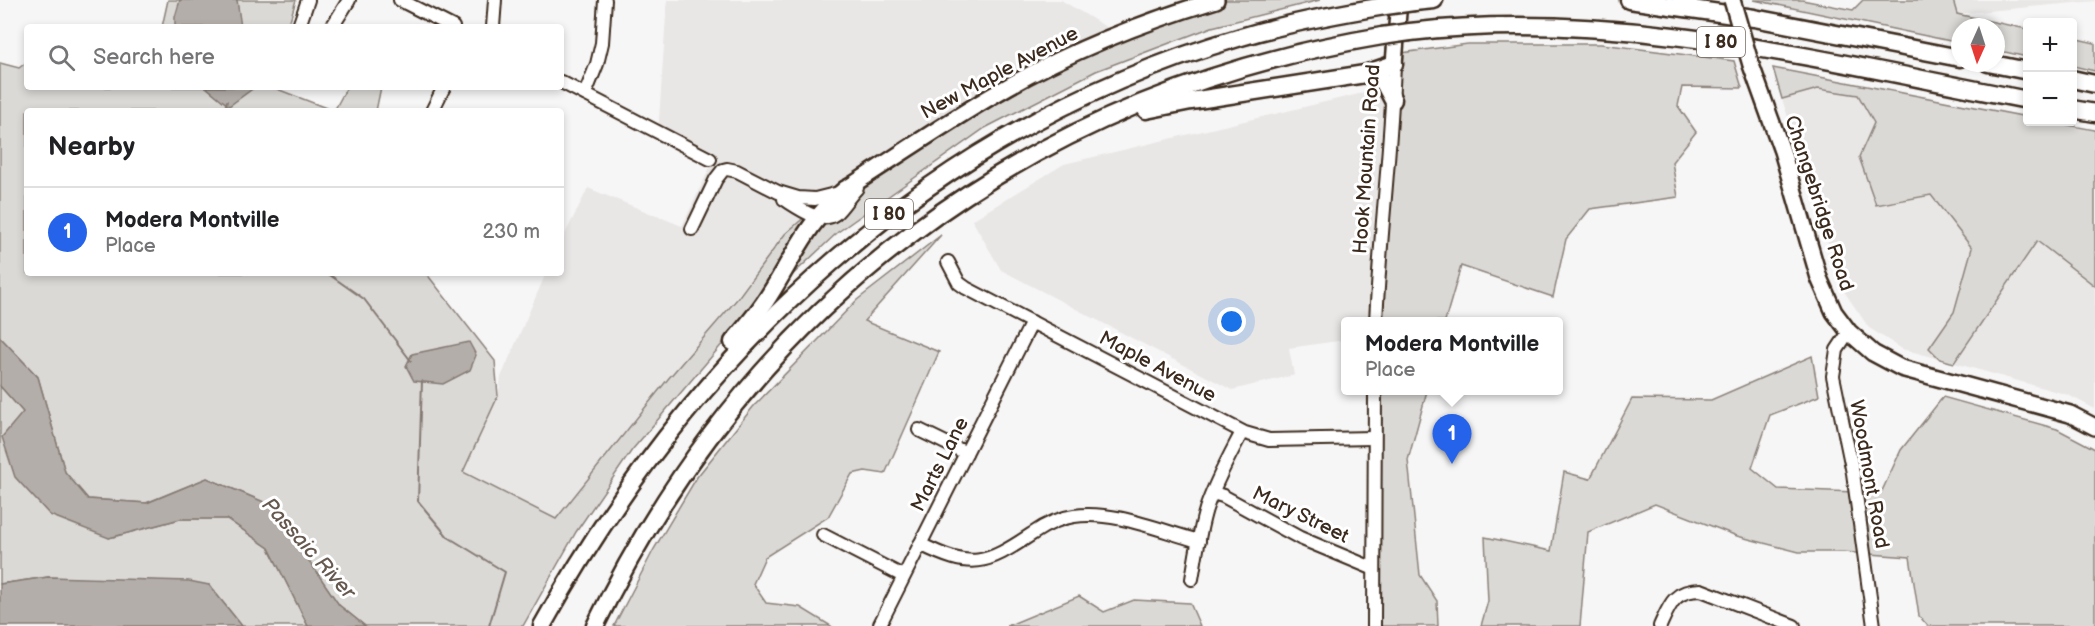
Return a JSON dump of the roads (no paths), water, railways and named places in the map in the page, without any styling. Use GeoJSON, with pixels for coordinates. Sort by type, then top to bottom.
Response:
{"type":"FeatureCollection","features":[{"type":"Feature","properties":{"kind":"highway","name":"I 80"},"geometry":{"type":"LineString","coordinates":[[542,626],[598,531],[651,456],[705,388],[745,344],[823,269],[899,206],[990,146],[1075,100],[1185,55],[1267,29],[1399,3],[1434,0]]}},
{"type":"Feature","properties":{"kind":"highway","name":"I 80"},"geometry":{"type":"LineString","coordinates":[[1629,0],[1754,18],[1951,56]]}},
{"type":"Feature","properties":{"kind":"highway","name":"I 80"},"geometry":{"type":"LineString","coordinates":[[595,626],[633,550],[680,477],[730,409],[787,344],[850,284],[917,230],[988,181],[1063,139],[1140,103],[1221,74],[1301,52],[1410,32],[1519,25],[1576,26],[1664,33],[1768,50],[2023,99]]}},
{"type":"Feature","properties":{"kind":"highway"},"geometry":{"type":"LineString","coordinates":[[1063,139],[1120,118],[1173,104],[1365,74],[1394,64]]}},
{"type":"Feature","properties":{"kind":"highway"},"geometry":{"type":"LineString","coordinates":[[2005,66],[2023,69]]}},
{"type":"Feature","properties":{"kind":"highway"},"geometry":{"type":"LineString","coordinates":[[1365,74],[1383,81],[1393,100]]}},
{"type":"Feature","properties":{"kind":"highway"},"geometry":{"type":"LineString","coordinates":[[2077,80],[2095,84]]}},
{"type":"Feature","properties":{"kind":"highway"},"geometry":{"type":"LineString","coordinates":[[2077,110],[2095,113]]}},
{"type":"Feature","properties":{"kind":"highway"},"geometry":{"type":"LineString","coordinates":[[651,456],[702,383],[762,308],[802,237],[846,189]]}},
{"type":"Feature","properties":{"kind":"main road","name":"New Maple Avenue"},"geometry":{"type":"LineString","coordinates":[[846,189],[919,140],[1035,72],[1116,35],[1216,0]]}},
{"type":"Feature","properties":{"kind":"main road","name":"Changebridge Road"},"geometry":{"type":"LineString","coordinates":[[1732,0],[1751,65],[1782,151],[1819,278],[1836,315],[1849,332],[1873,354],[1901,368],[2062,412],[2095,427]]}},
{"type":"Feature","properties":{"kind":"main road","name":"Hook Mountain Road"},"geometry":{"type":"LineString","coordinates":[[1394,64],[1399,3]]}},
{"type":"Feature","properties":{"kind":"street"},"geometry":{"type":"LineString","coordinates":[[300,24],[308,0]]}},
{"type":"Feature","properties":{"kind":"street"},"geometry":{"type":"LineString","coordinates":[[334,24],[349,0]]}},
{"type":"Feature","properties":{"kind":"street"},"geometry":{"type":"LineString","coordinates":[[400,0],[447,24]]}},
{"type":"Feature","properties":{"kind":"street"},"geometry":{"type":"LineString","coordinates":[[493,24],[495,0]]}},
{"type":"Feature","properties":{"kind":"street"},"geometry":{"type":"LineString","coordinates":[[585,94],[597,64],[602,43],[605,0]]}},
{"type":"Feature","properties":{"kind":"street","name":"Hook Mountain Road"},"geometry":{"type":"LineString","coordinates":[[1376,317],[1379,259],[1392,130],[1394,64]]}},
{"type":"Feature","properties":{"kind":"street"},"geometry":{"type":"LineString","coordinates":[[564,84],[710,159]]}},
{"type":"Feature","properties":{"kind":"street"},"geometry":{"type":"LineString","coordinates":[[434,108],[442,90]]}},
{"type":"Feature","properties":{"kind":"street","name":"New Maple Avenue"},"geometry":{"type":"LineString","coordinates":[[818,217],[828,218],[837,212],[876,169]]}},
{"type":"Feature","properties":{"kind":"street"},"geometry":{"type":"LineString","coordinates":[[692,230],[716,179],[723,170],[737,171],[788,195],[807,199],[832,196],[846,189]]}},
{"type":"Feature","properties":{"kind":"street"},"geometry":{"type":"LineString","coordinates":[[768,187],[792,204],[818,217]]}},
{"type":"Feature","properties":{"kind":"street","name":"Maple Avenue"},"geometry":{"type":"LineString","coordinates":[[948,262],[959,283],[966,288],[1242,432],[1269,440],[1374,438]]}},
{"type":"Feature","properties":{"kind":"street","name":"Marts Lane"},"geometry":{"type":"LineString","coordinates":[[880,624],[1032,322]]}},
{"type":"Feature","properties":{"kind":"street","name":"Woodmont Road"},"geometry":{"type":"LineString","coordinates":[[1849,332],[1837,350],[1833,376],[1853,473],[1874,626]]}},
{"type":"Feature","properties":{"kind":"street"},"geometry":{"type":"LineString","coordinates":[[1374,626],[1372,568],[1375,395]]}},
{"type":"Feature","properties":{"kind":"street"},"geometry":{"type":"LineString","coordinates":[[919,430],[966,453]]}},
{"type":"Feature","properties":{"kind":"street"},"geometry":{"type":"LineString","coordinates":[[1192,579],[1198,541],[1213,493],[1242,432]]}},
{"type":"Feature","properties":{"kind":"street","name":"Mary Street"},"geometry":{"type":"LineString","coordinates":[[1213,493],[1223,496],[1300,538],[1372,568]]}},
{"type":"Feature","properties":{"kind":"street"},"geometry":{"type":"LineString","coordinates":[[920,544],[957,560],[978,561],[998,555],[1042,527],[1086,514],[1120,519],[1198,541]]}},
{"type":"Feature","properties":{"kind":"street"},"geometry":{"type":"LineString","coordinates":[[823,536],[903,576]]}},
{"type":"Feature","properties":{"kind":"street"},"geometry":{"type":"LineString","coordinates":[[1660,626],[1670,603],[1677,596],[1690,590],[1701,590],[1794,626]]}},
{"type":"Feature","properties":{"kind":"waterway"},"geometry":{"type":"LineString","coordinates":[[225,108],[227,101]]}},
{"type":"Feature","properties":{"kind":"waterway"},"geometry":{"type":"LineString","coordinates":[[331,276],[364,299],[411,361]]}},
{"type":"Feature","properties":{"kind":"waterway"},"geometry":{"type":"LineString","coordinates":[[422,381],[418,501],[448,537],[505,572],[489,626]]}},
{"type":"Feature","properties":{"kind":"place","name":"Modera Montville"},"geometry":{"type":"Point","coordinates":[1452,464]}},
{"type":"Feature","properties":{"kind":"water label","name":"Passaic River"},"geometry":{"type":"Point","coordinates":[309,548]}}]}
